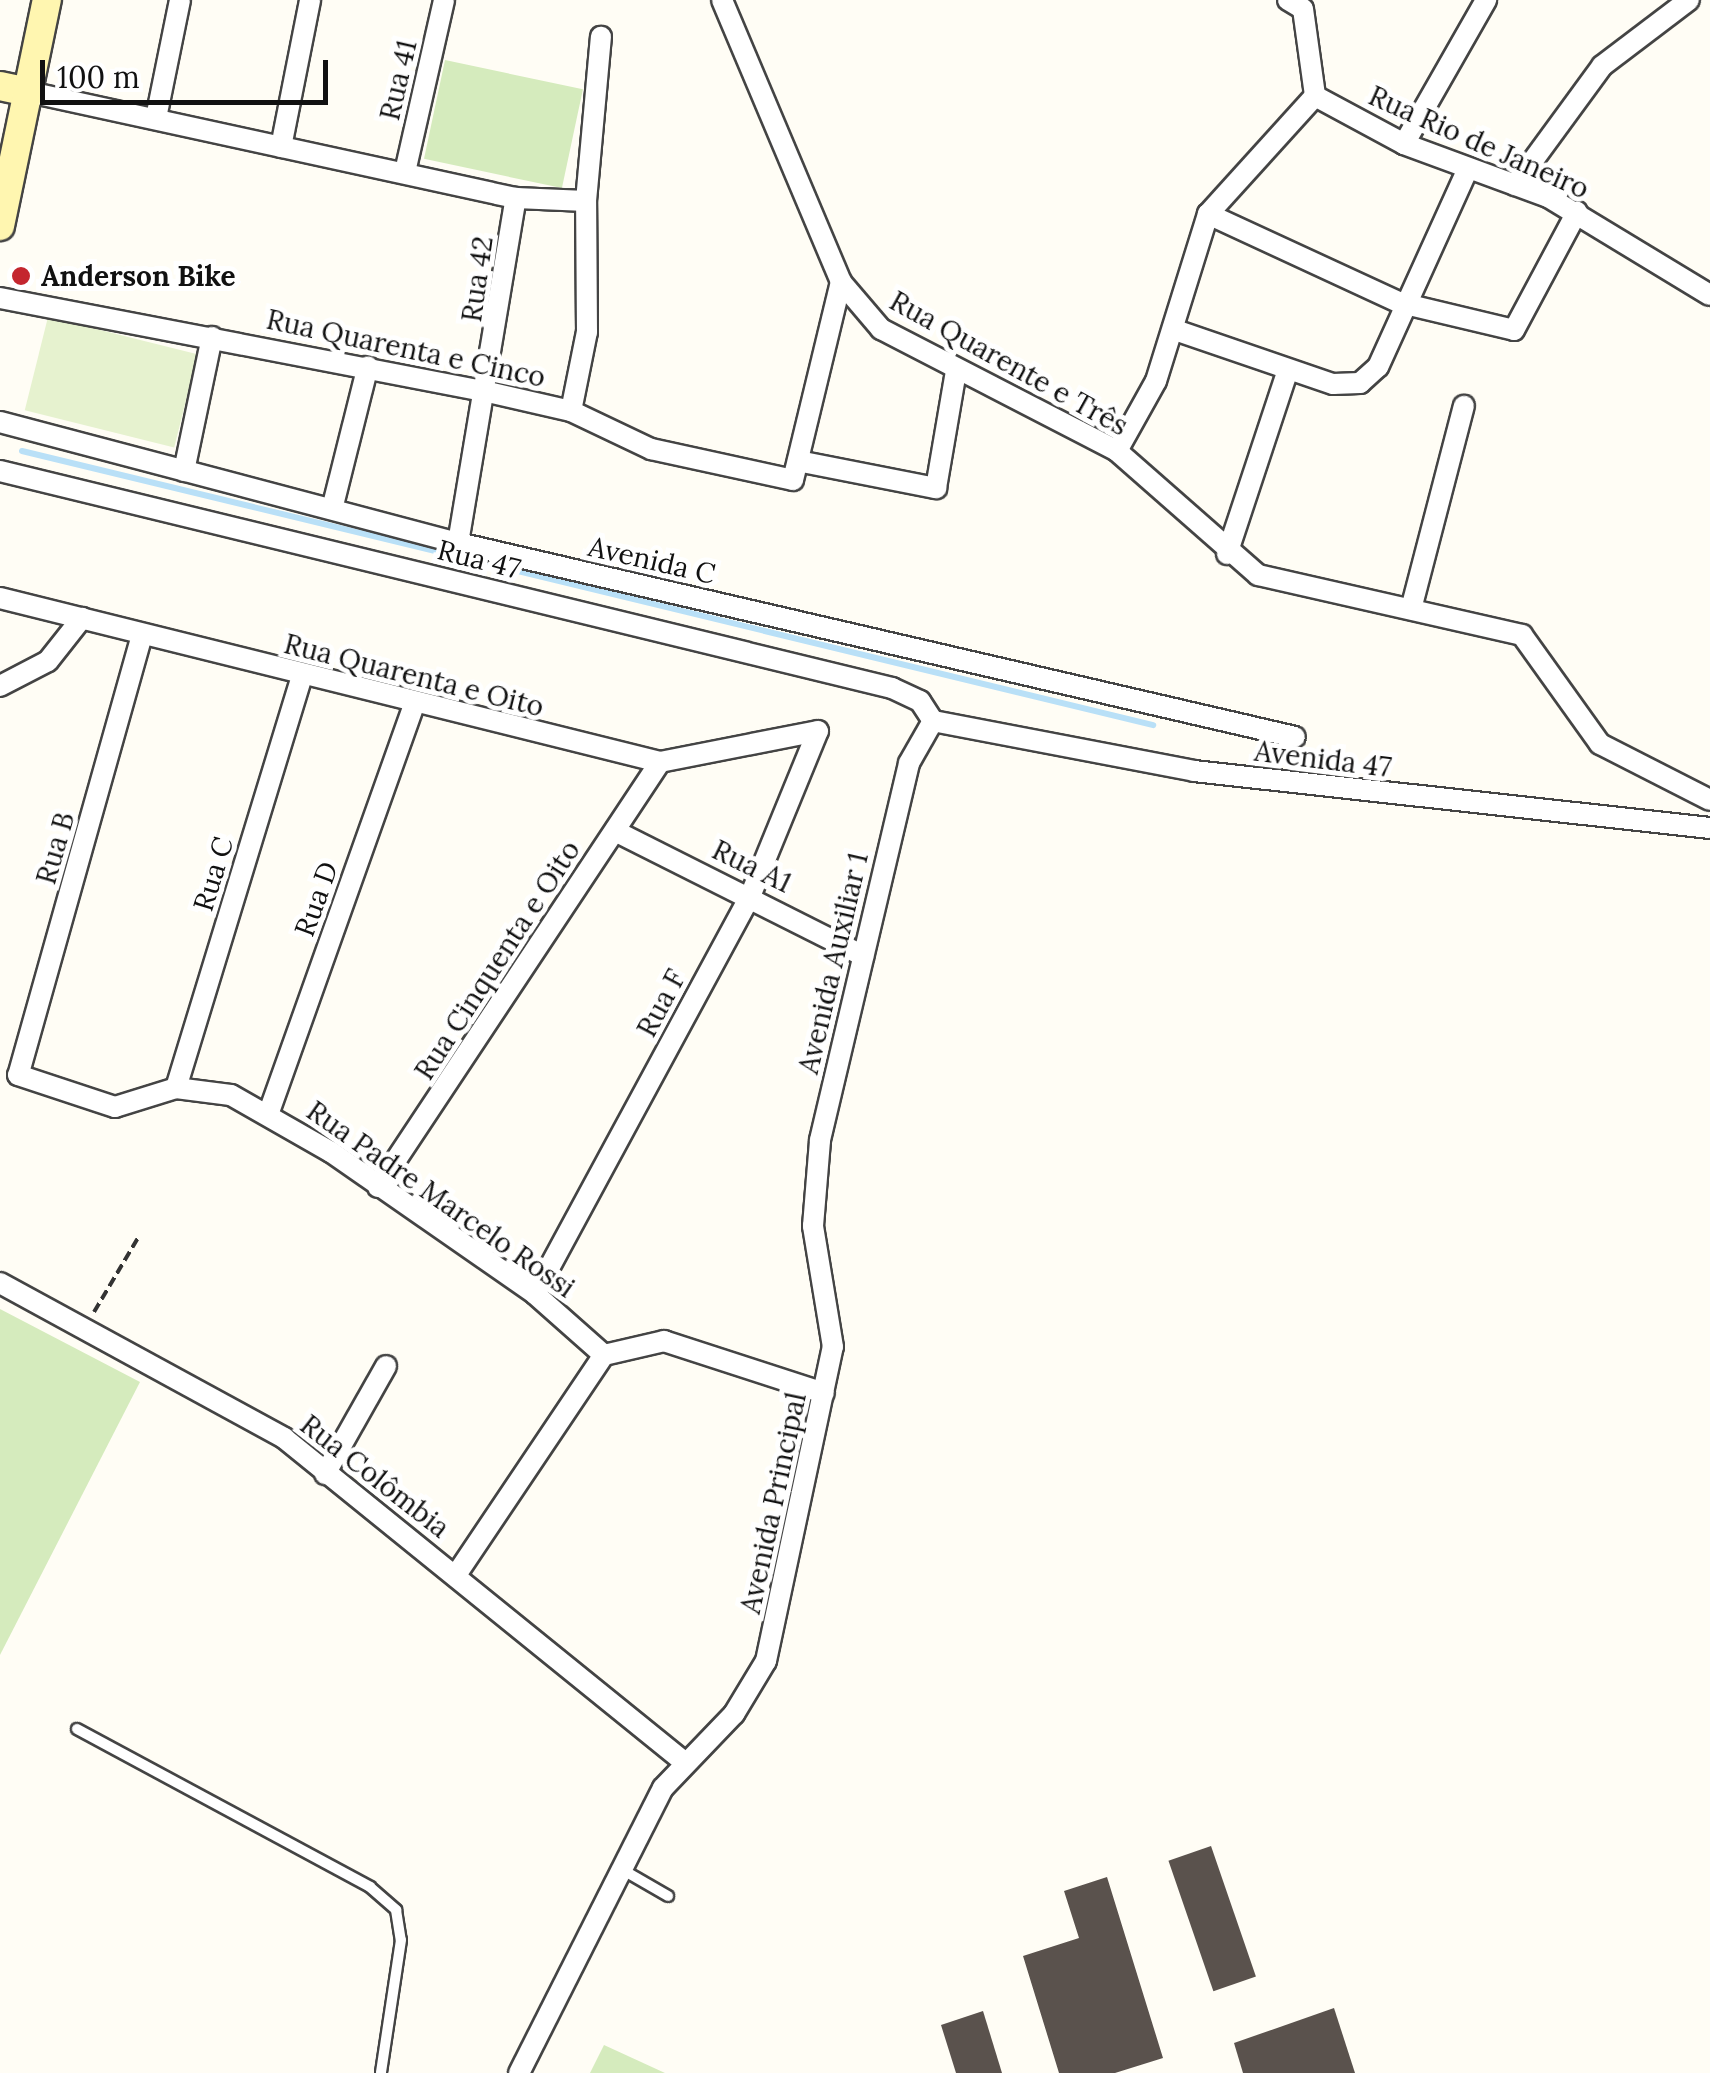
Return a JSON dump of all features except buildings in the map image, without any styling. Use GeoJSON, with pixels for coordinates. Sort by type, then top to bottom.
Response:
{"type":"FeatureCollection","features":[{"type":"Feature","properties":{"kind":"street"},"geometry":{"type":"LineString","coordinates":[[0,226],[47,0]]}},
{"type":"Feature","properties":{"kind":"street"},"geometry":{"type":"LineString","coordinates":[[156,118],[180,0]]}},
{"type":"Feature","properties":{"kind":"street"},"geometry":{"type":"LineString","coordinates":[[280,147],[310,0]]}},
{"type":"Feature","properties":{"kind":"street","name":"Rua 41"},"geometry":{"type":"LineString","coordinates":[[405,172],[444,0]]}},
{"type":"Feature","properties":{"kind":"street","name":"Rua Quarente e Três"},"geometry":{"type":"LineString","coordinates":[[722,0],[840,282],[880,329],[1118,451],[1227,554],[1298,588],[1522,635],[1600,744],[1710,800]]}},
{"type":"Feature","properties":{"kind":"street"},"geometry":{"type":"LineString","coordinates":[[1118,451],[1175,330],[1208,214],[1314,96],[1303,8],[1288,0]]}},
{"type":"Feature","properties":{"kind":"street"},"geometry":{"type":"LineString","coordinates":[[1404,144],[1486,0]]}},
{"type":"Feature","properties":{"kind":"street"},"geometry":{"type":"LineString","coordinates":[[1516,184],[1602,66],[1689,0]]}},
{"type":"Feature","properties":{"kind":"street"},"geometry":{"type":"LineString","coordinates":[[571,411],[587,332],[586,201],[601,36]]}},
{"type":"Feature","properties":{"kind":"street"},"geometry":{"type":"LineString","coordinates":[[0,86],[516,198],[586,201]]}},
{"type":"Feature","properties":{"kind":"street","name":"Rua Rio de Janeiro"},"geometry":{"type":"LineString","coordinates":[[1314,96],[1404,144],[1467,171],[1516,184],[1577,212],[1710,295]]}},
{"type":"Feature","properties":{"kind":"street"},"geometry":{"type":"LineString","coordinates":[[1175,330],[1288,370],[1360,383],[1378,367],[1401,303],[1467,171]]}},
{"type":"Feature","properties":{"kind":"street","name":"Rua 42"},"geometry":{"type":"LineString","coordinates":[[458,543],[488,392],[516,198]]}},
{"type":"Feature","properties":{"kind":"street"},"geometry":{"type":"LineString","coordinates":[[1208,214],[1401,303],[1514,330],[1577,212]]}},
{"type":"Feature","properties":{"kind":"street"},"geometry":{"type":"LineString","coordinates":[[796,470],[840,282]]}},
{"type":"Feature","properties":{"kind":"street","name":"Rua Quarenta e Cinco"},"geometry":{"type":"LineString","coordinates":[[0,298],[368,366],[571,411],[651,449],[936,488],[956,371]]}},
{"type":"Feature","properties":{"kind":"street"},"geometry":{"type":"LineString","coordinates":[[184,470],[212,337]]}},
{"type":"Feature","properties":{"kind":"street"},"geometry":{"type":"LineString","coordinates":[[332,509],[368,366]]}},
{"type":"Feature","properties":{"kind":"street"},"geometry":{"type":"LineString","coordinates":[[1227,554],[1288,370]]}},
{"type":"Feature","properties":{"kind":"street"},"geometry":{"type":"LineString","coordinates":[[1411,609],[1464,406]]}},
{"type":"Feature","properties":{"kind":"street","name":"Avenida C"},"geometry":{"type":"LineString","coordinates":[[0,422],[458,543],[1295,737]]}},
{"type":"Feature","properties":{"kind":"street","name":"Rua 47"},"geometry":{"type":"LineString","coordinates":[[0,471],[892,688],[920,701],[933,720]]}},
{"type":"Feature","properties":{"kind":"street","name":"Rua Quarenta e Oito"},"geometry":{"type":"LineString","coordinates":[[0,598],[414,704],[660,762],[818,731]]}},
{"type":"Feature","properties":{"kind":"street"},"geometry":{"type":"LineString","coordinates":[[0,686],[48,661],[82,618]]}},
{"type":"Feature","properties":{"kind":"street","name":"Rua B"},"geometry":{"type":"LineString","coordinates":[[18,1075],[142,635]]}},
{"type":"Feature","properties":{"kind":"street","name":"Rua C"},"geometry":{"type":"LineString","coordinates":[[176,1088],[302,675]]}},
{"type":"Feature","properties":{"kind":"street","name":"Rua D"},"geometry":{"type":"LineString","coordinates":[[269,1112],[414,704]]}},
{"type":"Feature","properties":{"kind":"street","name":"Avenida 47"},"geometry":{"type":"LineString","coordinates":[[933,720],[1194,772],[1710,828]]}},
{"type":"Feature","properties":{"kind":"street","name":"Avenida Auxiliar 1"},"geometry":{"type":"LineString","coordinates":[[813,1226],[820,1140],[862,956],[908,764],[933,720]]}},
{"type":"Feature","properties":{"kind":"street","name":"Rua F"},"geometry":{"type":"LineString","coordinates":[[536,1294],[751,894],[818,731]]}},
{"type":"Feature","properties":{"kind":"street","name":"Rua Cinquenta e Oito"},"geometry":{"type":"LineString","coordinates":[[378,1187],[660,762]]}},
{"type":"Feature","properties":{"kind":"street","name":"Rua A1"},"geometry":{"type":"LineString","coordinates":[[615,831],[751,894],[862,956]]}},
{"type":"Feature","properties":{"kind":"street","name":"Rua Padre Marcelo Rossi"},"geometry":{"type":"LineString","coordinates":[[18,1075],[115,1107],[176,1088],[203,1087],[269,1112],[536,1294],[604,1355]]}},
{"type":"Feature","properties":{"kind":"street","name":"Avenida Principal"},"geometry":{"type":"LineString","coordinates":[[622,1870],[663,1788],[682,1761],[734,1714],[763,1671],[824,1394],[833,1309],[813,1226]]}},
{"type":"Feature","properties":{"kind":"street","name":"Rua Colômbia"},"geometry":{"type":"LineString","coordinates":[[0,1283],[86,1324],[239,1408],[456,1575],[682,1761]]}},
{"type":"Feature","properties":{"kind":"street"},"geometry":{"type":"LineString","coordinates":[[456,1575],[604,1355],[664,1341],[824,1394]]}},
{"type":"Feature","properties":{"kind":"street"},"geometry":{"type":"LineString","coordinates":[[325,1474],[386,1366]]}},
{"type":"Feature","properties":{"kind":"street"},"geometry":{"type":"LineString","coordinates":[[519,2073],[622,1870]]}},
{"type":"Feature","properties":{"kind":"lane"},"geometry":{"type":"LineString","coordinates":[[77,1729],[388,1902],[402,1940],[381,2073]]}},
{"type":"Feature","properties":{"kind":"lane"},"geometry":{"type":"LineString","coordinates":[[622,1870],[668,1896]]}},
{"type":"Feature","properties":{"kind":"path"},"geometry":{"type":"LineString","coordinates":[[86,1324],[138,1238]]}},
{"type":"Feature","properties":{"kind":"green space"},"geometry":{"type":"Polygon","coordinates":[[[445,60],[583,89],[562,188],[424,159],[445,60]]]}},
{"type":"Feature","properties":{"kind":"green space"},"geometry":{"type":"Polygon","coordinates":[[[48,317],[197,354],[174,447],[25,410],[48,317]]]}},
{"type":"Feature","properties":{"kind":"green space"},"geometry":{"type":"Polygon","coordinates":[[[0,1309],[140,1382],[0,1655],[0,1309]]]}},
{"type":"Feature","properties":{"kind":"green space"},"geometry":{"type":"Polygon","coordinates":[[[604,2045],[665,2073],[590,2073],[604,2045]]]}},
{"type":"Feature","properties":{"kind":"waterway"},"geometry":{"type":"LineString","coordinates":[[22,451],[1153,725]]}},
{"type":"Feature","properties":{"kind":"place","name":"Anderson Bike"},"geometry":{"type":"Point","coordinates":[21,276]}}]}
